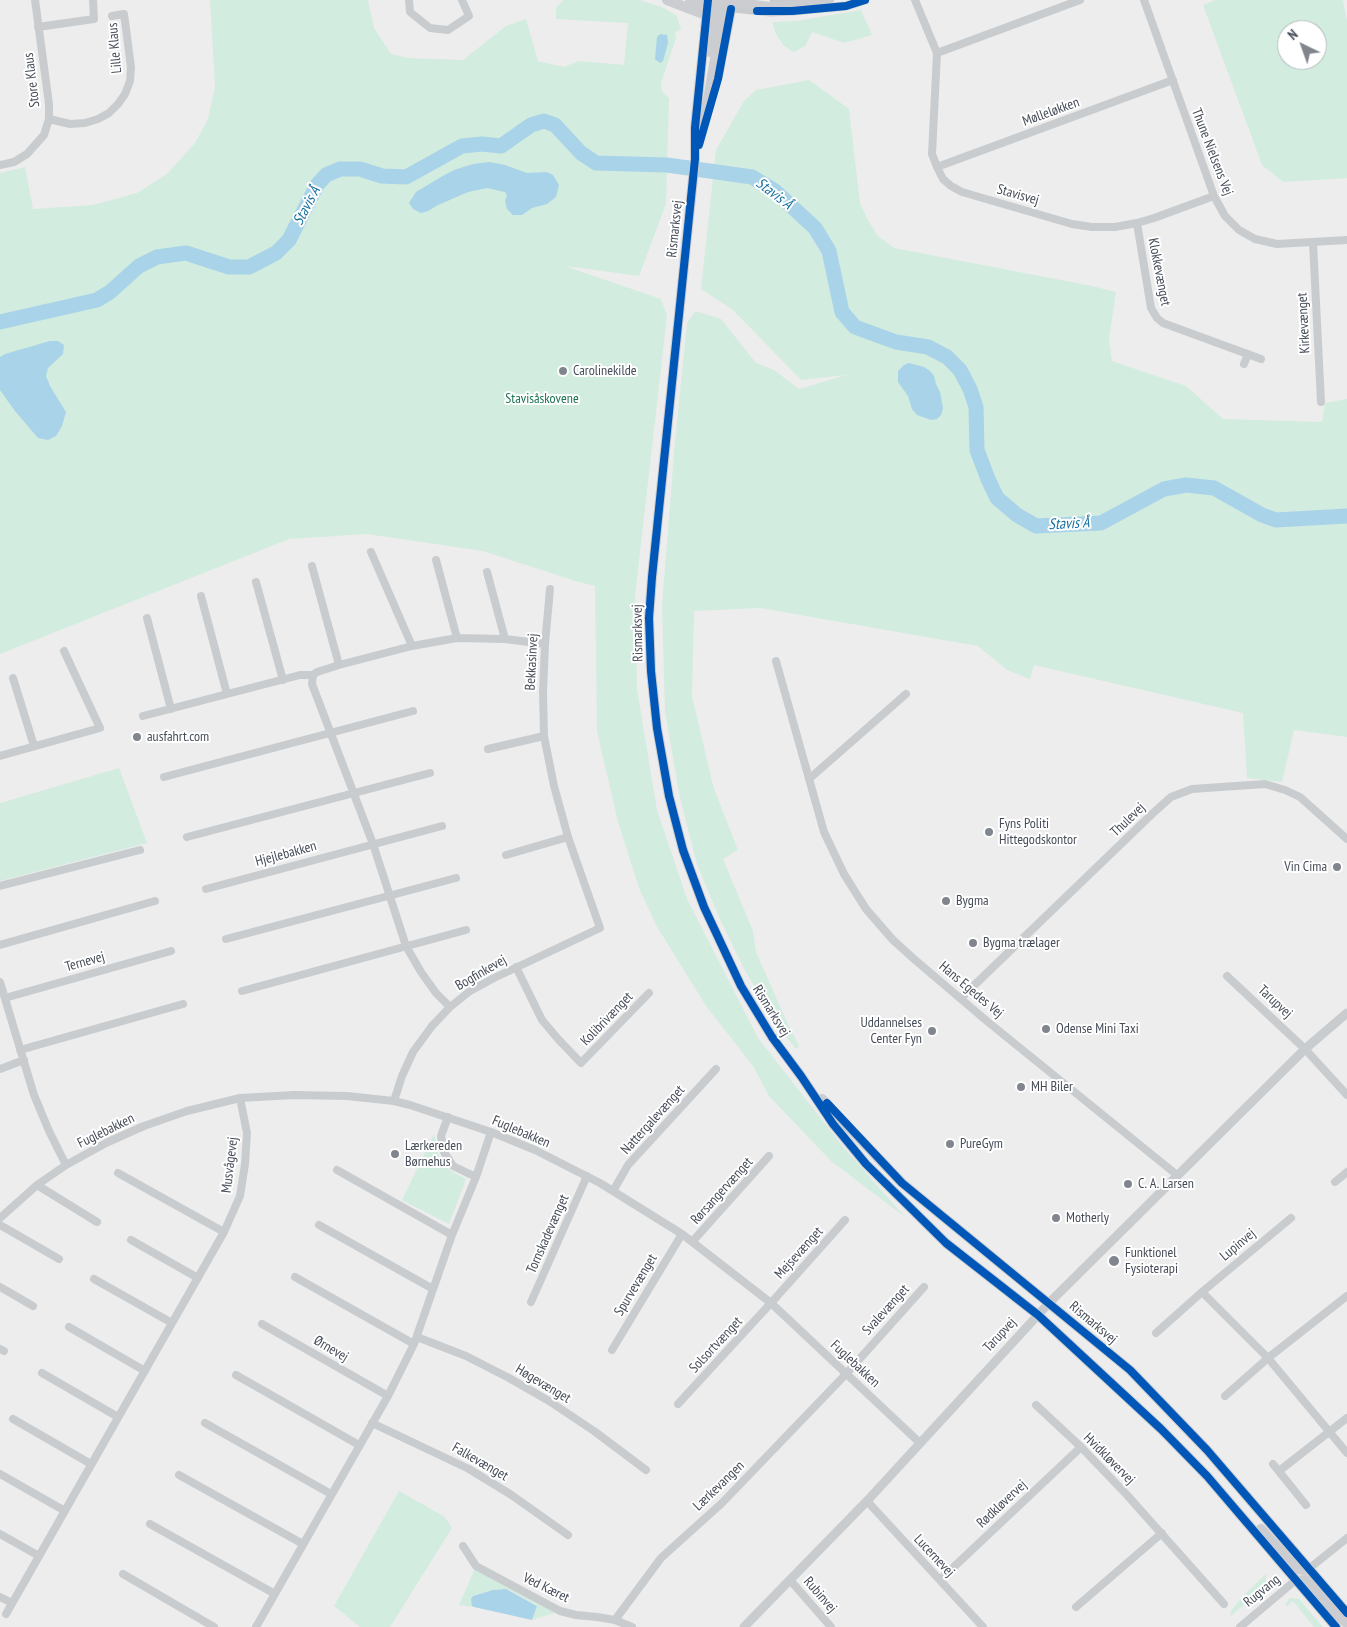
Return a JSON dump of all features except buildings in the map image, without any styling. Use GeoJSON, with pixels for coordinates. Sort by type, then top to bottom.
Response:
{"type":"FeatureCollection","features":[{"type":"Feature","properties":{"kind":"main road"},"geometry":{"type":"LineString","coordinates":[[667,0],[706,15]]}},
{"type":"Feature","properties":{"kind":"main road"},"geometry":{"type":"LineString","coordinates":[[690,0],[770,7],[796,6],[829,0]]}},
{"type":"Feature","properties":{"kind":"main road"},"geometry":{"type":"LineString","coordinates":[[695,159],[718,79],[718,3]]}},
{"type":"Feature","properties":{"kind":"main road"},"geometry":{"type":"LineString","coordinates":[[695,159],[718,3]]}},
{"type":"Feature","properties":{"kind":"main road","name":"Rismarksvej"},"geometry":{"type":"LineString","coordinates":[[718,3],[706,15],[695,128],[695,159],[652,568],[650,610],[651,671],[657,728],[669,796],[683,850],[704,907],[741,986],[772,1037],[833,1124],[866,1164],[946,1243],[1038,1314],[1161,1429],[1207,1476],[1336,1627]]}},
{"type":"Feature","properties":{"kind":"main road","name":"Rismarksvej"},"geometry":{"type":"LineString","coordinates":[[801,1076],[902,1183],[1130,1370],[1207,1450],[1347,1613]]}},
{"type":"Feature","properties":{"kind":"main road","name":"Rismarksvej"},"geometry":{"type":"LineString","coordinates":[[1241,1515],[1261,1529],[1298,1569],[1304,1570],[1309,1568]]}},
{"type":"Feature","properties":{"kind":"main road","name":"Rismarksvej"},"geometry":{"type":"LineString","coordinates":[[1295,1580],[1306,1580],[1347,1624]]}},
{"type":"Feature","properties":{"kind":"street","name":"Store Klaus"},"geometry":{"type":"LineString","coordinates":[[0,165],[14,162],[26,154],[44,135],[48,119],[49,104],[35,0]]}},
{"type":"Feature","properties":{"kind":"street"},"geometry":{"type":"LineString","coordinates":[[38,26],[94,19],[93,0]]}},
{"type":"Feature","properties":{"kind":"street"},"geometry":{"type":"LineString","coordinates":[[409,0],[410,12],[430,28],[448,30],[468,16],[462,0]]}},
{"type":"Feature","properties":{"kind":"street"},"geometry":{"type":"LineString","coordinates":[[774,0],[822,0]]}},
{"type":"Feature","properties":{"kind":"street"},"geometry":{"type":"LineString","coordinates":[[718,3],[770,12],[846,6],[865,0]]}},
{"type":"Feature","properties":{"kind":"street","name":"Stavisvej"},"geometry":{"type":"LineString","coordinates":[[915,0],[937,53],[932,154],[937,167],[947,182],[962,192],[1072,224],[1092,227],[1115,227],[1137,223],[1214,196]]}},
{"type":"Feature","properties":{"kind":"street"},"geometry":{"type":"LineString","coordinates":[[937,53],[1080,0]]}},
{"type":"Feature","properties":{"kind":"street","name":"Thune Nielsens Vej"},"geometry":{"type":"LineString","coordinates":[[1144,0],[1214,196],[1225,216],[1239,230],[1255,239],[1277,244],[1347,240]]}},
{"type":"Feature","properties":{"kind":"street","name":"Lille Klaus"},"geometry":{"type":"LineString","coordinates":[[48,119],[70,124],[85,123],[98,119],[109,113],[125,94],[130,81],[130,67],[124,14],[112,16]]}},
{"type":"Feature","properties":{"kind":"street","name":"Mølleløkken"},"geometry":{"type":"LineString","coordinates":[[937,167],[1173,80]]}},
{"type":"Feature","properties":{"kind":"street","name":"Klokkevænget"},"geometry":{"type":"LineString","coordinates":[[1137,223],[1152,308],[1157,318],[1163,323],[1261,359]]}},
{"type":"Feature","properties":{"kind":"street","name":"Kirkevænget"},"geometry":{"type":"LineString","coordinates":[[1313,243],[1321,402]]}},
{"type":"Feature","properties":{"kind":"street"},"geometry":{"type":"LineString","coordinates":[[1244,364],[1248,354]]}},
{"type":"Feature","properties":{"kind":"street"},"geometry":{"type":"LineString","coordinates":[[371,552],[412,646]]}},
{"type":"Feature","properties":{"kind":"street"},"geometry":{"type":"LineString","coordinates":[[436,560],[457,638]]}},
{"type":"Feature","properties":{"kind":"street"},"geometry":{"type":"LineString","coordinates":[[312,566],[339,665]]}},
{"type":"Feature","properties":{"kind":"street"},"geometry":{"type":"LineString","coordinates":[[487,572],[505,639]]}},
{"type":"Feature","properties":{"kind":"street"},"geometry":{"type":"LineString","coordinates":[[256,582],[282,680]]}},
{"type":"Feature","properties":{"kind":"street","name":"Bekkasinvej"},"geometry":{"type":"LineString","coordinates":[[550,589],[543,692],[544,736],[554,786],[568,837],[600,928]]}},
{"type":"Feature","properties":{"kind":"street"},"geometry":{"type":"LineString","coordinates":[[200,596],[227,694]]}},
{"type":"Feature","properties":{"kind":"street"},"geometry":{"type":"LineString","coordinates":[[147,618],[171,709]]}},
{"type":"Feature","properties":{"kind":"street"},"geometry":{"type":"LineString","coordinates":[[143,716],[300,675],[313,675],[339,665],[412,646],[457,638],[505,639],[545,644]]}},
{"type":"Feature","properties":{"kind":"street"},"geometry":{"type":"LineString","coordinates":[[0,756],[100,728],[64,651]]}},
{"type":"Feature","properties":{"kind":"street","name":"Hans Egedes Vej"},"geometry":{"type":"LineString","coordinates":[[776,661],[824,832],[844,874],[866,909],[894,940],[988,1022],[1177,1175]]}},
{"type":"Feature","properties":{"kind":"street"},"geometry":{"type":"LineString","coordinates":[[313,675],[312,684],[373,844],[406,946],[436,993],[450,1007]]}},
{"type":"Feature","properties":{"kind":"street"},"geometry":{"type":"LineString","coordinates":[[13,678],[34,746]]}},
{"type":"Feature","properties":{"kind":"street"},"geometry":{"type":"LineString","coordinates":[[809,779],[906,694]]}},
{"type":"Feature","properties":{"kind":"street"},"geometry":{"type":"LineString","coordinates":[[164,776],[413,711]]}},
{"type":"Feature","properties":{"kind":"street"},"geometry":{"type":"LineString","coordinates":[[488,749],[544,736]]}},
{"type":"Feature","properties":{"kind":"street"},"geometry":{"type":"LineString","coordinates":[[187,837],[430,773]]}},
{"type":"Feature","properties":{"kind":"street","name":"Thulevej"},"geometry":{"type":"LineString","coordinates":[[961,998],[1152,814],[1171,798],[1192,789],[1265,784],[1284,790],[1300,797],[1347,839]]}},
{"type":"Feature","properties":{"kind":"street","name":"Hjejlebakken"},"geometry":{"type":"LineString","coordinates":[[206,888],[442,826]]}},
{"type":"Feature","properties":{"kind":"street"},"geometry":{"type":"LineString","coordinates":[[506,855],[568,837]]}},
{"type":"Feature","properties":{"kind":"street"},"geometry":{"type":"LineString","coordinates":[[0,886],[140,850]]}},
{"type":"Feature","properties":{"kind":"street"},"geometry":{"type":"LineString","coordinates":[[226,939],[456,878]]}},
{"type":"Feature","properties":{"kind":"street"},"geometry":{"type":"LineString","coordinates":[[0,944],[155,901]]}},
{"type":"Feature","properties":{"kind":"street","name":"Bogfinkevej"},"geometry":{"type":"LineString","coordinates":[[394,1102],[402,1076],[413,1052],[432,1026],[450,1007],[470,991],[516,967],[600,928]]}},
{"type":"Feature","properties":{"kind":"street"},"geometry":{"type":"LineString","coordinates":[[242,991],[466,930]]}},
{"type":"Feature","properties":{"kind":"street","name":"Ternevej"},"geometry":{"type":"LineString","coordinates":[[5,998],[171,951]]}},
{"type":"Feature","properties":{"kind":"street","name":"Kolibrivænget"},"geometry":{"type":"LineString","coordinates":[[516,967],[542,1020],[581,1063],[649,993]]}},
{"type":"Feature","properties":{"kind":"street","name":"Tarupvej"},"geometry":{"type":"LineString","coordinates":[[1227,976],[1305,1049]]}},
{"type":"Feature","properties":{"kind":"street"},"geometry":{"type":"LineString","coordinates":[[0,982],[34,1095],[66,1165]]}},
{"type":"Feature","properties":{"kind":"street"},"geometry":{"type":"LineString","coordinates":[[20,1050],[183,1004]]}},
{"type":"Feature","properties":{"kind":"street","name":"Tarupvej"},"geometry":{"type":"LineString","coordinates":[[744,1627],[867,1501],[1048,1302],[1305,1049],[1347,1013]]}},
{"type":"Feature","properties":{"kind":"street"},"geometry":{"type":"LineString","coordinates":[[1305,1049],[1347,1095]]}},
{"type":"Feature","properties":{"kind":"street"},"geometry":{"type":"LineString","coordinates":[[0,1069],[24,1060]]}},
{"type":"Feature","properties":{"kind":"street","name":"Nattergalevænget"},"geometry":{"type":"LineString","coordinates":[[613,1191],[628,1165],[716,1069]]}},
{"type":"Feature","properties":{"kind":"street","name":"Fuglebakken"},"geometry":{"type":"LineString","coordinates":[[0,1218],[37,1185],[66,1165],[108,1142],[144,1126],[187,1111],[240,1098],[294,1095],[347,1096],[394,1102],[448,1117],[535,1150],[587,1176],[682,1234],[771,1303],[920,1443]]}},
{"type":"Feature","properties":{"kind":"street","name":"Musvågevej"},"geometry":{"type":"LineString","coordinates":[[6,1614],[224,1232],[240,1196],[245,1164],[247,1133],[240,1098]]}},
{"type":"Feature","properties":{"kind":"street"},"geometry":{"type":"LineString","coordinates":[[448,1117],[441,1136],[444,1152],[453,1166],[476,1176]]}},
{"type":"Feature","properties":{"kind":"street"},"geometry":{"type":"LineString","coordinates":[[256,1627],[388,1396],[416,1340],[452,1235],[476,1176],[491,1132]]}},
{"type":"Feature","properties":{"kind":"street","name":"Rørsangervænget"},"geometry":{"type":"LineString","coordinates":[[692,1242],[769,1156]]}},
{"type":"Feature","properties":{"kind":"street"},"geometry":{"type":"LineString","coordinates":[[337,1170],[452,1235]]}},
{"type":"Feature","properties":{"kind":"street"},"geometry":{"type":"LineString","coordinates":[[1335,1182],[1347,1172]]}},
{"type":"Feature","properties":{"kind":"street"},"geometry":{"type":"LineString","coordinates":[[118,1173],[224,1232]]}},
{"type":"Feature","properties":{"kind":"street","name":"Tornskadevænget"},"geometry":{"type":"LineString","coordinates":[[531,1302],[587,1176]]}},
{"type":"Feature","properties":{"kind":"street"},"geometry":{"type":"LineString","coordinates":[[37,1185],[97,1222]]}},
{"type":"Feature","properties":{"kind":"street","name":"Lupinvej"},"geometry":{"type":"LineString","coordinates":[[1156,1334],[1202,1292],[1291,1218]]}},
{"type":"Feature","properties":{"kind":"street","name":"Mejsevænget"},"geometry":{"type":"LineString","coordinates":[[771,1303],[845,1220]]}},
{"type":"Feature","properties":{"kind":"street"},"geometry":{"type":"LineString","coordinates":[[0,1225],[59,1259]]}},
{"type":"Feature","properties":{"kind":"street"},"geometry":{"type":"LineString","coordinates":[[319,1225],[434,1289]]}},
{"type":"Feature","properties":{"kind":"street","name":"Spurvevænget"},"geometry":{"type":"LineString","coordinates":[[612,1350],[682,1234]]}},
{"type":"Feature","properties":{"kind":"street"},"geometry":{"type":"LineString","coordinates":[[131,1240],[198,1278]]}},
{"type":"Feature","properties":{"kind":"street"},"geometry":{"type":"LineString","coordinates":[[295,1277],[416,1340]]}},
{"type":"Feature","properties":{"kind":"street"},"geometry":{"type":"LineString","coordinates":[[94,1279],[172,1323]]}},
{"type":"Feature","properties":{"kind":"street"},"geometry":{"type":"LineString","coordinates":[[0,1287],[33,1306]]}},
{"type":"Feature","properties":{"kind":"street","name":"Svalevænget"},"geometry":{"type":"LineString","coordinates":[[847,1373],[924,1287]]}},
{"type":"Feature","properties":{"kind":"street"},"geometry":{"type":"LineString","coordinates":[[1202,1292],[1268,1358],[1347,1453]]}},
{"type":"Feature","properties":{"kind":"street"},"geometry":{"type":"LineString","coordinates":[[1225,1396],[1268,1358],[1347,1296]]}},
{"type":"Feature","properties":{"kind":"street","name":"Solsortvænget"},"geometry":{"type":"LineString","coordinates":[[678,1404],[771,1303]]}},
{"type":"Feature","properties":{"kind":"street","name":"Ørnevej"},"geometry":{"type":"LineString","coordinates":[[262,1324],[388,1396]]}},
{"type":"Feature","properties":{"kind":"street"},"geometry":{"type":"LineString","coordinates":[[69,1327],[145,1371]]}},
{"type":"Feature","properties":{"kind":"street","name":"Høgevænget"},"geometry":{"type":"LineString","coordinates":[[416,1340],[466,1356],[509,1378],[594,1431],[646,1470]]}},
{"type":"Feature","properties":{"kind":"street"},"geometry":{"type":"LineString","coordinates":[[42,1373],[118,1417]]}},
{"type":"Feature","properties":{"kind":"street","name":"Lærkevangen"},"geometry":{"type":"LineString","coordinates":[[615,1620],[661,1558],[722,1502],[847,1373]]}},
{"type":"Feature","properties":{"kind":"street"},"geometry":{"type":"LineString","coordinates":[[236,1375],[360,1445]]}},
{"type":"Feature","properties":{"kind":"street","name":"Hvidkløvervej"},"geometry":{"type":"LineString","coordinates":[[1036,1405],[1081,1447],[1162,1533],[1224,1604]]}},
{"type":"Feature","properties":{"kind":"street"},"geometry":{"type":"LineString","coordinates":[[13,1418],[91,1464]]}},
{"type":"Feature","properties":{"kind":"street"},"geometry":{"type":"LineString","coordinates":[[1279,1471],[1347,1418]]}},
{"type":"Feature","properties":{"kind":"street","name":"Falkevænget"},"geometry":{"type":"LineString","coordinates":[[372,1422],[469,1469],[510,1494],[568,1535]]}},
{"type":"Feature","properties":{"kind":"street"},"geometry":{"type":"LineString","coordinates":[[205,1423],[331,1494]]}},
{"type":"Feature","properties":{"kind":"street","name":"Rødkløvervej"},"geometry":{"type":"LineString","coordinates":[[940,1580],[1081,1447]]}},
{"type":"Feature","properties":{"kind":"street"},"geometry":{"type":"LineString","coordinates":[[1274,1464],[1306,1505]]}},
{"type":"Feature","properties":{"kind":"street"},"geometry":{"type":"LineString","coordinates":[[0,1474],[65,1511]]}},
{"type":"Feature","properties":{"kind":"street"},"geometry":{"type":"LineString","coordinates":[[179,1476],[303,1544]]}},
{"type":"Feature","properties":{"kind":"street","name":"Lucernevej"},"geometry":{"type":"LineString","coordinates":[[867,1501],[983,1627]]}},
{"type":"Feature","properties":{"kind":"street"},"geometry":{"type":"LineString","coordinates":[[150,1524],[275,1594]]}},
{"type":"Feature","properties":{"kind":"street"},"geometry":{"type":"LineString","coordinates":[[1076,1607],[1162,1533]]}},
{"type":"Feature","properties":{"kind":"street"},"geometry":{"type":"LineString","coordinates":[[0,1534],[39,1556]]}},
{"type":"Feature","properties":{"kind":"street","name":"Rugvang"},"geometry":{"type":"LineString","coordinates":[[1240,1627],[1347,1538]]}},
{"type":"Feature","properties":{"kind":"street","name":"Ved Kæret"},"geometry":{"type":"LineString","coordinates":[[463,1546],[476,1566],[560,1611],[615,1620],[632,1627]]}},
{"type":"Feature","properties":{"kind":"street"},"geometry":{"type":"LineString","coordinates":[[123,1574],[214,1627]]}},
{"type":"Feature","properties":{"kind":"street","name":"Rubinvej"},"geometry":{"type":"LineString","coordinates":[[790,1580],[832,1627]]}},
{"type":"Feature","properties":{"kind":"street"},"geometry":{"type":"LineString","coordinates":[[0,1597],[12,1604]]}},
{"type":"Feature","properties":{"kind":"green space","name":"Stavisåskovene"},"geometry":{"type":"Polygon","coordinates":[[[210,0],[368,0],[374,28],[391,54],[408,58],[463,60],[506,26],[526,19],[538,61],[564,67],[578,61],[624,65],[628,23],[556,19],[556,8],[563,0],[640,0],[662,7],[676,15],[681,29],[675,32],[676,38],[661,83],[662,91],[669,98],[666,204],[639,276],[565,266],[661,299],[667,316],[635,596],[637,689],[657,810],[687,899],[758,1038],[844,1148],[905,1217],[831,1161],[769,1096],[753,1066],[706,1006],[656,925],[639,888],[618,822],[597,731],[595,586],[483,551],[367,534],[289,539],[0,654],[0,173],[25,167],[33,209],[93,205],[137,193],[167,174],[195,143],[208,119],[215,86],[210,0]]]}},
{"type":"Feature","properties":{"kind":"green space"},"geometry":{"type":"Polygon","coordinates":[[[1216,0],[1343,0],[1347,21],[1347,178],[1283,182],[1262,165],[1203,5],[1216,0]]]}},
{"type":"Feature","properties":{"kind":"green space"},"geometry":{"type":"Polygon","coordinates":[[[861,10],[872,35],[844,43],[812,32],[805,46],[794,52],[784,46],[776,34],[772,22],[796,21],[861,10]]]}},
{"type":"Feature","properties":{"kind":"green space"},"geometry":{"type":"Polygon","coordinates":[[[809,80],[849,109],[860,203],[878,236],[894,248],[1116,292],[1109,338],[1112,361],[1186,386],[1223,419],[1322,422],[1325,403],[1347,399],[1347,737],[1294,730],[1282,782],[1247,778],[1243,713],[1034,665],[1030,679],[1007,670],[978,646],[760,608],[694,611],[692,696],[713,786],[738,850],[723,859],[753,931],[756,952],[799,1046],[796,1049],[784,1034],[744,969],[719,917],[697,864],[680,798],[665,712],[662,605],[687,323],[695,311],[721,319],[756,363],[774,370],[799,389],[846,375],[801,380],[733,310],[701,289],[716,150],[744,101],[756,90],[809,80]]]}},
{"type":"Feature","properties":{"kind":"green space"},"geometry":{"type":"Polygon","coordinates":[[[119,768],[147,843],[0,881],[0,803],[119,768]]]}},
{"type":"Feature","properties":{"kind":"green space"},"geometry":{"type":"Polygon","coordinates":[[[434,1134],[438,1153],[445,1167],[466,1179],[449,1224],[402,1200],[434,1134]]]}},
{"type":"Feature","properties":{"kind":"green space"},"geometry":{"type":"Polygon","coordinates":[[[399,1491],[445,1517],[452,1528],[390,1627],[360,1627],[334,1606],[399,1491]]]}},
{"type":"Feature","properties":{"kind":"green space"},"geometry":{"type":"Polygon","coordinates":[[[476,1566],[560,1611],[532,1620],[537,1605],[506,1589],[493,1590],[473,1596],[472,1605],[474,1607],[459,1605],[476,1566]]]}},
{"type":"Feature","properties":{"kind":"green space"},"geometry":{"type":"Polygon","coordinates":[[[1266,1574],[1266,1585],[1231,1616],[1231,1611],[1243,1596],[1266,1574]]]}},
{"type":"Feature","properties":{"kind":"green space"},"geometry":{"type":"Polygon","coordinates":[[[1290,1598],[1299,1599],[1323,1627],[1314,1627],[1293,1601],[1287,1606],[1285,1604],[1290,1598]]]}},
{"type":"Feature","properties":{"kind":"water"},"geometry":{"type":"Polygon","coordinates":[[[660,34],[667,35],[668,43],[663,61],[660,63],[655,59],[657,37],[660,34]]]}},
{"type":"Feature","properties":{"kind":"water"},"geometry":{"type":"Polygon","coordinates":[[[490,162],[527,173],[547,172],[553,175],[559,185],[556,197],[547,204],[532,208],[522,215],[513,215],[507,209],[505,201],[507,196],[505,192],[487,188],[468,192],[421,213],[413,209],[409,203],[416,192],[454,170],[473,164],[490,162]]]}},
{"type":"Feature","properties":{"kind":"water"},"geometry":{"type":"Polygon","coordinates":[[[50,341],[58,341],[64,345],[63,354],[48,368],[46,376],[66,412],[62,426],[56,436],[48,440],[38,438],[0,390],[0,357],[50,341]]]}},
{"type":"Feature","properties":{"kind":"water"},"geometry":{"type":"Polygon","coordinates":[[[909,363],[924,367],[934,376],[943,408],[941,415],[937,419],[931,420],[917,415],[912,409],[908,396],[898,382],[898,371],[909,363]]]}},
{"type":"Feature","properties":{"kind":"water"},"geometry":{"type":"Polygon","coordinates":[[[506,1589],[537,1606],[532,1620],[472,1606],[471,1599],[473,1596],[493,1590],[506,1589]]]}},
{"type":"Feature","properties":{"kind":"waterway","name":"Stavis Å"},"geometry":{"type":"LineString","coordinates":[[0,322],[97,300],[110,292],[139,266],[157,257],[186,253],[229,267],[249,267],[276,253],[289,240],[317,185],[326,175],[340,169],[360,169],[382,176],[406,177],[462,146],[482,144],[501,146],[531,125],[544,121],[555,125],[581,153],[596,163],[667,165],[752,177],[775,191],[815,228],[829,251],[842,312],[855,327],[896,342],[928,347],[947,357],[960,370],[970,389],[976,407],[977,450],[997,498],[1017,515],[1036,526],[1101,523],[1164,489],[1186,485],[1214,488],[1262,515],[1276,520],[1347,516]]}},
{"type":"Feature","properties":{"kind":"cycle path"},"geometry":{"type":"LineString","coordinates":[[708,0],[695,128],[695,159],[649,618],[651,671],[657,728],[669,796],[683,850],[704,907],[741,986],[772,1037],[833,1124],[866,1164],[946,1243],[1038,1315],[1161,1429],[1207,1476],[1336,1627]]}},
{"type":"Feature","properties":{"kind":"cycle path"},"geometry":{"type":"LineString","coordinates":[[757,11],[792,11],[846,6],[865,0]]}},
{"type":"Feature","properties":{"kind":"cycle path"},"geometry":{"type":"LineString","coordinates":[[699,145],[718,79],[731,9]]}},
{"type":"Feature","properties":{"kind":"cycle path"},"geometry":{"type":"LineString","coordinates":[[827,1103],[902,1183],[1130,1370],[1207,1450],[1347,1613]]}},
{"type":"Feature","properties":{"kind":"place","name":"Carolinekilde"},"geometry":{"type":"Point","coordinates":[563,371]}},
{"type":"Feature","properties":{"kind":"place","name":"ausfahrt.com"},"geometry":{"type":"Point","coordinates":[137,737]}},
{"type":"Feature","properties":{"kind":"place","name":"Fyns Politi Hittegodskontor"},"geometry":{"type":"Point","coordinates":[989,832]}},
{"type":"Feature","properties":{"kind":"place","name":"Vin Cima"},"geometry":{"type":"Point","coordinates":[1337,867]}},
{"type":"Feature","properties":{"kind":"place","name":"Bygma"},"geometry":{"type":"Point","coordinates":[946,901]}},
{"type":"Feature","properties":{"kind":"place","name":"Bygma trælager"},"geometry":{"type":"Point","coordinates":[973,943]}},
{"type":"Feature","properties":{"kind":"place","name":"Odense Mini Taxi"},"geometry":{"type":"Point","coordinates":[1046,1029]}},
{"type":"Feature","properties":{"kind":"place","name":"Uddannelses Center Fyn"},"geometry":{"type":"Point","coordinates":[932,1031]}},
{"type":"Feature","properties":{"kind":"place","name":"MH Biler"},"geometry":{"type":"Point","coordinates":[1021,1087]}},
{"type":"Feature","properties":{"kind":"place","name":"PureGym"},"geometry":{"type":"Point","coordinates":[950,1144]}},
{"type":"Feature","properties":{"kind":"place","name":"Lærkereden Børnehus"},"geometry":{"type":"Point","coordinates":[395,1154]}},
{"type":"Feature","properties":{"kind":"place","name":"C. A. Larsen"},"geometry":{"type":"Point","coordinates":[1128,1184]}},
{"type":"Feature","properties":{"kind":"place","name":"Motherly"},"geometry":{"type":"Point","coordinates":[1056,1218]}},
{"type":"Feature","properties":{"kind":"place","name":"Funktionel Fysioterapi"},"geometry":{"type":"Point","coordinates":[1114,1261]}}]}
